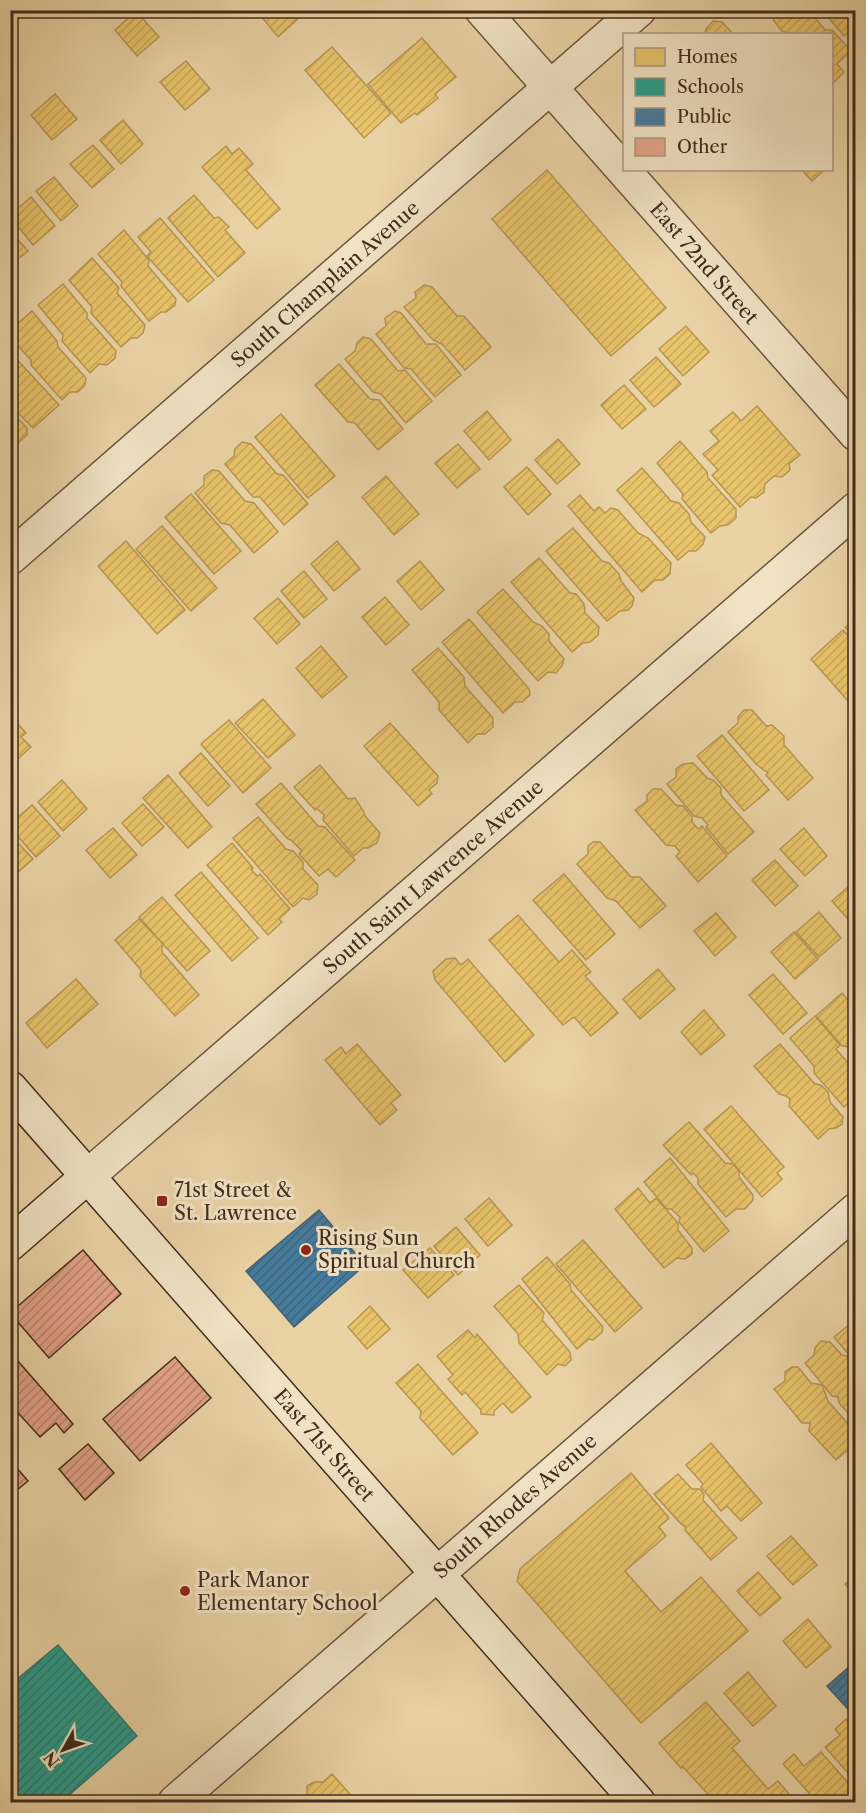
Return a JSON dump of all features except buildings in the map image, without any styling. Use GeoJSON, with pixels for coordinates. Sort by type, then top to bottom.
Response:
{"type":"FeatureCollection","features":[{"type":"Feature","properties":{"kind":"street","name":"East 72nd Street"},"geometry":{"type":"LineString","coordinates":[[482,10],[623,171]]}},
{"type":"Feature","properties":{"kind":"street","name":"South Champlain Avenue"},"geometry":{"type":"LineString","coordinates":[[10,558],[639,10]]}},
{"type":"Feature","properties":{"kind":"street","name":"East 72nd Street"},"geometry":{"type":"LineString","coordinates":[[623,171],[855,434]]}},
{"type":"Feature","properties":{"kind":"street","name":"South Saint Lawrence Avenue"},"geometry":{"type":"LineString","coordinates":[[10,1244],[855,509]]}},
{"type":"Feature","properties":{"kind":"street","name":"East 71st Street"},"geometry":{"type":"LineString","coordinates":[[10,1088],[638,1803]]}},
{"type":"Feature","properties":{"kind":"street","name":"South Rhodes Avenue"},"geometry":{"type":"LineString","coordinates":[[175,1803],[855,1210]]}},
{"type":"Feature","properties":{"kind":"place","name":"71st Street & St. Lawrence"},"geometry":{"type":"Point","coordinates":[162,1201]}},
{"type":"Feature","properties":{"kind":"place","name":"Rising Sun Spiritual Church"},"geometry":{"type":"Point","coordinates":[306,1250]}},
{"type":"Feature","properties":{"kind":"place","name":"Park Manor Elementary School"},"geometry":{"type":"Point","coordinates":[185,1591]}}]}
